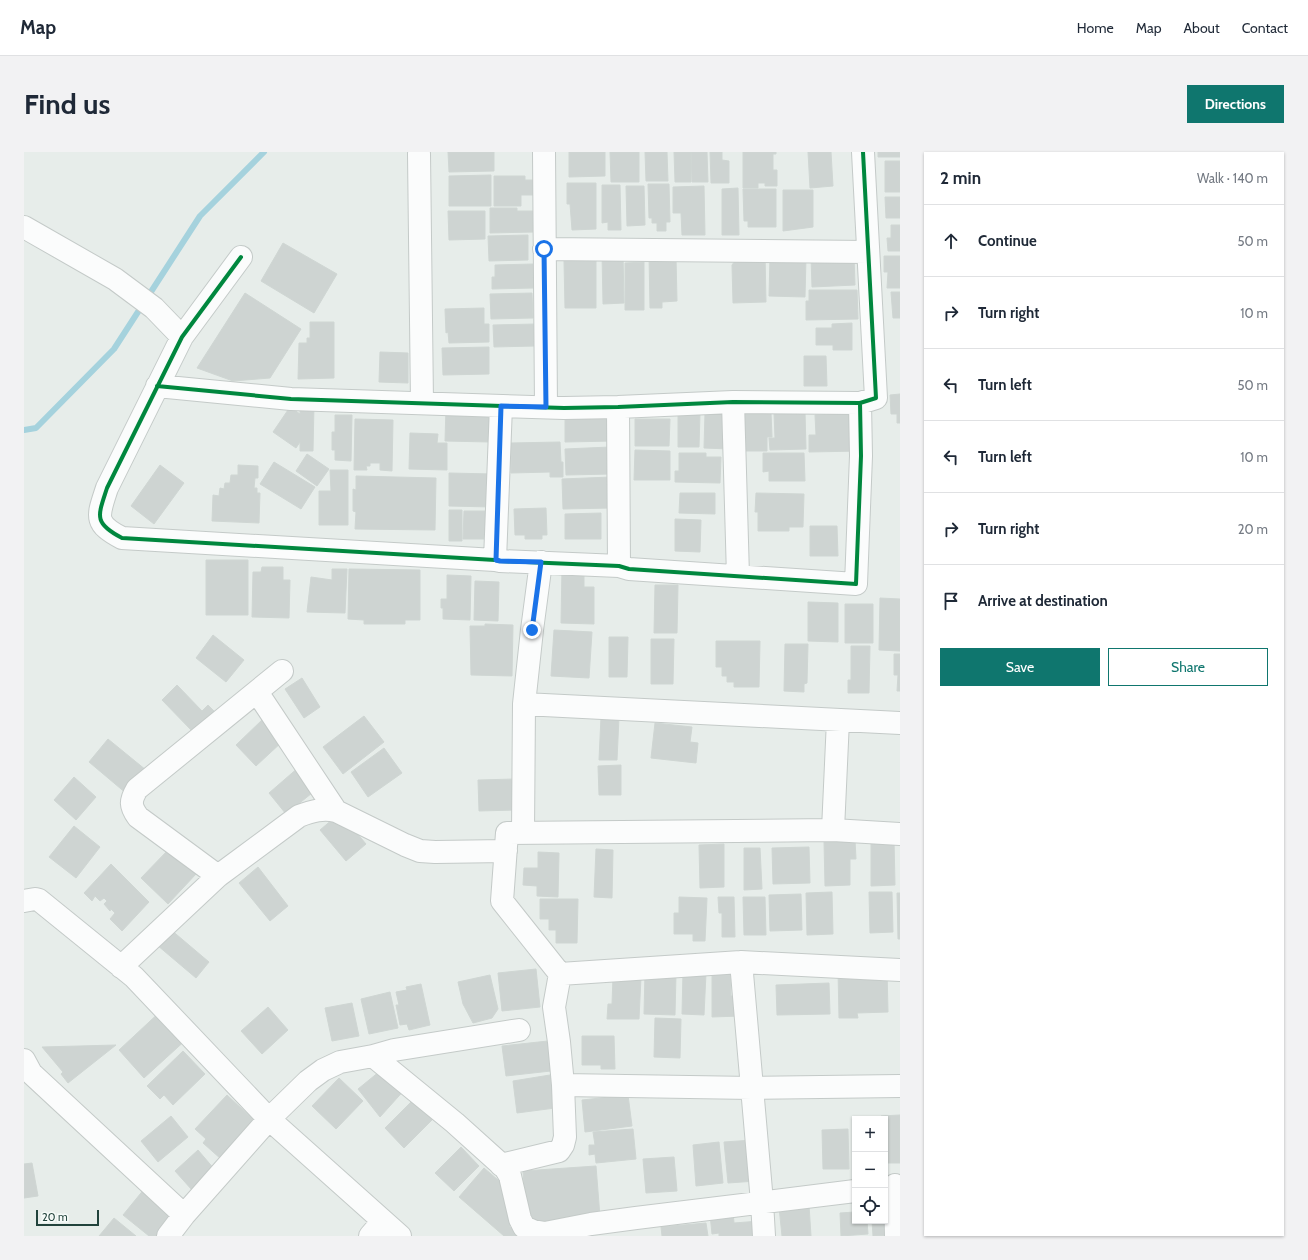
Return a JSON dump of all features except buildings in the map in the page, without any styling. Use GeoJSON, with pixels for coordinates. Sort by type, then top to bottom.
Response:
{"type":"FeatureCollection","features":[{"type":"Feature","properties":{"kind":"street"},"geometry":{"type":"LineString","coordinates":[[544,152],[546,407]]}},
{"type":"Feature","properties":{"kind":"street"},"geometry":{"type":"LineString","coordinates":[[157,386],[291,399],[546,407],[618,407],[733,402],[860,403],[876,398],[863,152]]}},
{"type":"Feature","properties":{"kind":"street"},"geometry":{"type":"LineString","coordinates":[[420,154],[422,402]]}},
{"type":"Feature","properties":{"kind":"street"},"geometry":{"type":"LineString","coordinates":[[24,227],[115,279],[154,308],[182,337]]}},
{"type":"Feature","properties":{"kind":"street"},"geometry":{"type":"LineString","coordinates":[[544,249],[868,252]]}},
{"type":"Feature","properties":{"kind":"street"},"geometry":{"type":"LineString","coordinates":[[241,257],[182,337],[106,488],[99,513],[101,522],[110,532],[122,538],[500,561],[619,566],[629,570],[856,584],[861,456],[860,403]]}},
{"type":"Feature","properties":{"kind":"street"},"geometry":{"type":"LineString","coordinates":[[733,402],[738,576]]}},
{"type":"Feature","properties":{"kind":"street"},"geometry":{"type":"LineString","coordinates":[[496,560],[501,406]]}},
{"type":"Feature","properties":{"kind":"street"},"geometry":{"type":"LineString","coordinates":[[618,407],[619,566]]}},
{"type":"Feature","properties":{"kind":"street"},"geometry":{"type":"LineString","coordinates":[[523,833],[524,704],[541,562]]}},
{"type":"Feature","properties":{"kind":"street"},"geometry":{"type":"LineString","coordinates":[[218,876],[138,817],[131,802],[137,789],[282,672]]}},
{"type":"Feature","properties":{"kind":"street"},"geometry":{"type":"LineString","coordinates":[[257,692],[336,811]]}},
{"type":"Feature","properties":{"kind":"street"},"geometry":{"type":"LineString","coordinates":[[524,704],[900,723]]}},
{"type":"Feature","properties":{"kind":"street"},"geometry":{"type":"LineString","coordinates":[[833,830],[838,720]]}},
{"type":"Feature","properties":{"kind":"street"},"geometry":{"type":"LineString","coordinates":[[121,967],[218,876],[299,816],[312,811],[326,809],[336,811],[420,851],[506,851]]}},
{"type":"Feature","properties":{"kind":"street"},"geometry":{"type":"LineString","coordinates":[[502,1165],[545,1156],[559,1151],[565,1137],[563,1085],[554,1008],[560,974],[502,901],[507,833],[833,830],[900,834]]}},
{"type":"Feature","properties":{"kind":"street"},"geometry":{"type":"LineString","coordinates":[[24,901],[35,899],[39,900],[134,977],[269,1119],[376,1228],[400,1236]]}},
{"type":"Feature","properties":{"kind":"street"},"geometry":{"type":"LineString","coordinates":[[560,974],[741,962],[900,970]]}},
{"type":"Feature","properties":{"kind":"street"},"geometry":{"type":"LineString","coordinates":[[741,962],[764,1236]]}},
{"type":"Feature","properties":{"kind":"street"},"geometry":{"type":"LineString","coordinates":[[168,1236],[184,1215],[269,1119],[308,1081],[323,1070],[340,1062],[373,1056],[394,1050],[519,1030]]}},
{"type":"Feature","properties":{"kind":"street"},"geometry":{"type":"LineString","coordinates":[[373,1056],[455,1123],[502,1165],[510,1176],[520,1219],[524,1227],[533,1231],[545,1233],[591,1224],[637,1227],[762,1202],[852,1191]]}},
{"type":"Feature","properties":{"kind":"street"},"geometry":{"type":"LineString","coordinates":[[24,1060],[31,1073],[184,1215]]}},
{"type":"Feature","properties":{"kind":"street"},"geometry":{"type":"LineString","coordinates":[[563,1085],[752,1088],[900,1086]]}},
{"type":"Feature","properties":{"kind":"street"},"geometry":{"type":"LineString","coordinates":[[893,1185],[896,1236]]}},
{"type":"Feature","properties":{"kind":"waterway"},"geometry":{"type":"LineString","coordinates":[[24,430],[36,428],[114,349],[200,216],[264,152]]}},
{"type":"Feature","properties":{"kind":"cycle path"},"geometry":{"type":"LineString","coordinates":[[157,386],[291,399],[564,408],[733,402],[860,403],[876,398],[863,152]]}},
{"type":"Feature","properties":{"kind":"cycle path"},"geometry":{"type":"LineString","coordinates":[[241,257],[182,337],[107,488],[101,506],[100,518],[106,528],[122,538],[500,561],[619,566],[629,569],[856,584],[861,456],[860,403]]}},
{"type":"Feature","properties":{"kind":"route"},"geometry":{"type":"LineString","coordinates":[[532,630],[541,562],[496,560],[501,406],[546,407],[544,249]]}}]}
